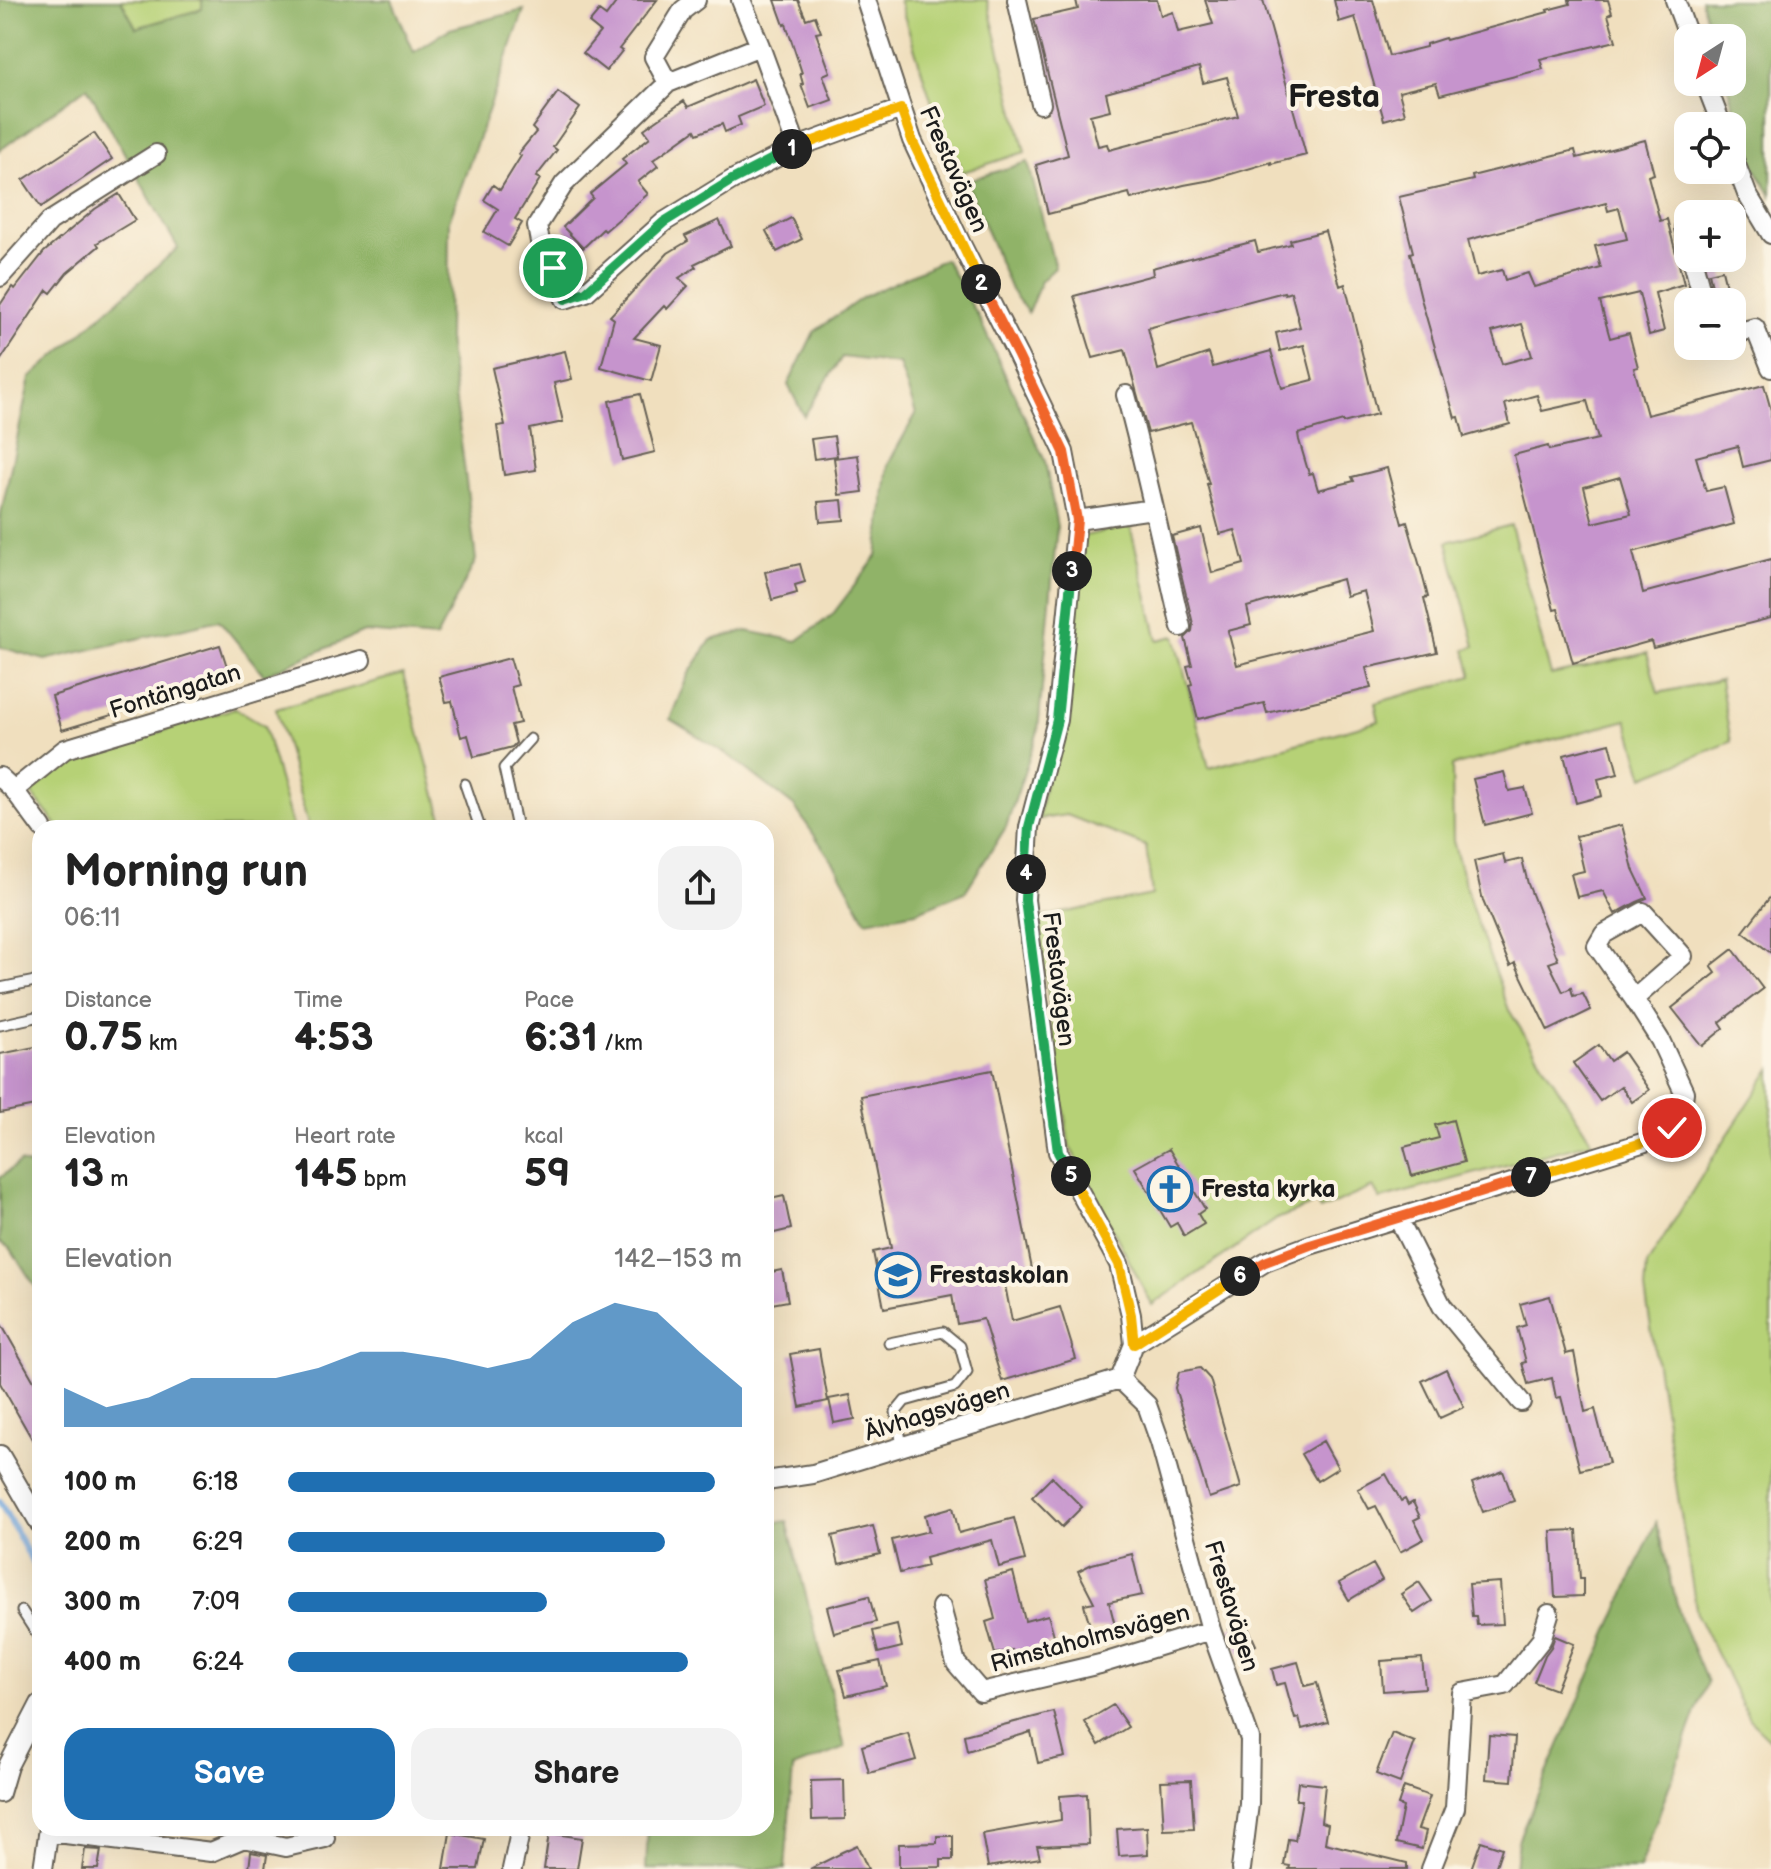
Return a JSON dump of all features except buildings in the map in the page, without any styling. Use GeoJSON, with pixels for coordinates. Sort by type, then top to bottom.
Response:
{"type":"FeatureCollection","features":[{"type":"Feature","properties":{"kind":"street"},"geometry":{"type":"LineString","coordinates":[[668,83],[654,57],[683,10],[696,0]]}},
{"type":"Feature","properties":{"kind":"street"},"geometry":{"type":"LineString","coordinates":[[741,0],[797,147]]}},
{"type":"Feature","properties":{"kind":"street","name":"Frestavägen"},"geometry":{"type":"LineString","coordinates":[[866,0],[912,140],[1064,452],[1077,520],[1057,720],[1029,827],[1025,900],[1058,1152],[1119,1264],[1134,1344],[1120,1379],[1147,1405],[1211,1630],[1250,1739],[1249,1804],[1241,1869]]}},
{"type":"Feature","properties":{"kind":"street"},"geometry":{"type":"LineString","coordinates":[[1017,0],[1041,104]]}},
{"type":"Feature","properties":{"kind":"street"},"geometry":{"type":"LineString","coordinates":[[1675,0],[1684,24]]}},
{"type":"Feature","properties":{"kind":"street"},"geometry":{"type":"LineString","coordinates":[[760,46],[668,83],[564,184],[537,226],[541,247],[565,299],[586,292],[664,222],[732,180],[797,147],[901,109]]}},
{"type":"Feature","properties":{"kind":"street"},"geometry":{"type":"LineString","coordinates":[[0,277],[50,221],[156,154]]}},
{"type":"Feature","properties":{"kind":"street"},"geometry":{"type":"LineString","coordinates":[[1743,184],[1771,234]]}},
{"type":"Feature","properties":{"kind":"street"},"geometry":{"type":"LineString","coordinates":[[1763,324],[1771,368]]}},
{"type":"Feature","properties":{"kind":"street"},"geometry":{"type":"LineString","coordinates":[[1126,395],[1181,627]]}},
{"type":"Feature","properties":{"kind":"street"},"geometry":{"type":"LineString","coordinates":[[1077,520],[1153,509]]}},
{"type":"Feature","properties":{"kind":"street","name":"Fontängatan"},"geometry":{"type":"LineString","coordinates":[[14,790],[65,749],[361,660]]}},
{"type":"Feature","properties":{"kind":"street"},"geometry":{"type":"LineString","coordinates":[[0,777],[36,820]]}},
{"type":"Feature","properties":{"kind":"street"},"geometry":{"type":"LineString","coordinates":[[1134,1344],[1265,1262],[1310,1245],[1655,1139],[1672,1128],[1681,1115],[1684,1092],[1660,1040],[1597,946],[1604,934],[1643,912],[1683,956],[1634,999]]}},
{"type":"Feature","properties":{"kind":"street"},"geometry":{"type":"LineString","coordinates":[[1398,1218],[1442,1306],[1521,1402]]}},
{"type":"Feature","properties":{"kind":"street","name":"Älvhagsvägen"},"geometry":{"type":"LineString","coordinates":[[774,1480],[813,1474],[1120,1379]]}},
{"type":"Feature","properties":{"kind":"street"},"geometry":{"type":"LineString","coordinates":[[0,1455],[32,1510]]}},
{"type":"Feature","properties":{"kind":"street","name":"Rimstaholmsvägen"},"geometry":{"type":"LineString","coordinates":[[941,1607],[956,1663],[981,1692],[1100,1664],[1211,1630]]}},
{"type":"Feature","properties":{"kind":"street"},"geometry":{"type":"LineString","coordinates":[[1431,1869],[1455,1808],[1462,1693],[1505,1685],[1541,1640],[1549,1614]]}},
{"type":"Feature","properties":{"kind":"street"},"geometry":{"type":"LineString","coordinates":[[0,1793],[8,1766],[32,1720]]}},
{"type":"Feature","properties":{"kind":"street"},"geometry":{"type":"LineString","coordinates":[[43,1869],[48,1836]]}},
{"type":"Feature","properties":{"kind":"street"},"geometry":{"type":"LineString","coordinates":[[93,1836],[211,1852],[244,1838],[286,1847],[325,1838]]}},
{"type":"Feature","properties":{"kind":"street"},"geometry":{"type":"LineString","coordinates":[[512,1869],[519,1836]]}},
{"type":"Feature","properties":{"kind":"lane"},"geometry":{"type":"LineString","coordinates":[[515,820],[504,768],[530,739]]}},
{"type":"Feature","properties":{"kind":"lane"},"geometry":{"type":"LineString","coordinates":[[465,784],[477,820]]}},
{"type":"Feature","properties":{"kind":"lane"},"geometry":{"type":"LineString","coordinates":[[0,988],[32,982]]}},
{"type":"Feature","properties":{"kind":"lane"},"geometry":{"type":"LineString","coordinates":[[0,1025],[32,1018]]}},
{"type":"Feature","properties":{"kind":"lane"},"geometry":{"type":"LineString","coordinates":[[889,1343],[943,1332],[960,1346],[967,1372],[955,1387],[905,1401],[896,1412],[902,1446]]}},
{"type":"Feature","properties":{"kind":"lane"},"geometry":{"type":"LineString","coordinates":[[22,1611],[32,1627]]}},
{"type":"Feature","properties":{"kind":"green space"},"geometry":{"type":"Polygon","coordinates":[[[0,0],[121,0],[136,28],[202,9],[202,0],[392,0],[414,52],[450,29],[524,10],[449,221],[448,339],[476,560],[436,638],[364,632],[264,675],[219,620],[45,660],[0,647],[0,518],[30,378],[178,248],[87,87],[0,150],[0,0]]]}},
{"type":"Feature","properties":{"kind":"green space"},"geometry":{"type":"Polygon","coordinates":[[[121,0],[202,0],[203,9],[136,28],[121,0]]]}},
{"type":"Feature","properties":{"kind":"green space"},"geometry":{"type":"Polygon","coordinates":[[[899,0],[987,0],[1025,152],[963,172],[932,103],[899,0]]]}},
{"type":"Feature","properties":{"kind":"green space"},"geometry":{"type":"Polygon","coordinates":[[[1701,0],[1771,0],[1771,196],[1746,147],[1746,112],[1735,112],[1730,96],[1746,96],[1746,24],[1708,24],[1701,0]]]}},
{"type":"Feature","properties":{"kind":"green space"},"geometry":{"type":"Polygon","coordinates":[[[1028,162],[1055,268],[1041,281],[1028,313],[1011,290],[966,181],[1028,162]]]}},
{"type":"Feature","properties":{"kind":"green space"},"geometry":{"type":"Polygon","coordinates":[[[945,259],[978,316],[1045,461],[1057,527],[1038,731],[1006,827],[965,892],[916,912],[866,921],[837,868],[794,806],[731,757],[670,719],[688,675],[711,640],[747,631],[797,641],[832,615],[877,556],[888,464],[916,414],[899,364],[842,357],[804,416],[788,385],[814,332],[863,297],[945,259]]]}},
{"type":"Feature","properties":{"kind":"green space"},"geometry":{"type":"Polygon","coordinates":[[[1130,525],[1158,640],[1175,636],[1209,768],[1379,721],[1375,703],[1472,676],[1465,650],[1475,646],[1447,542],[1511,525],[1551,675],[1647,653],[1658,693],[1720,680],[1731,742],[1644,777],[1627,720],[1452,766],[1453,841],[1472,908],[1509,1010],[1592,1142],[1380,1199],[1373,1187],[1320,1210],[1316,1203],[1277,1219],[1152,1305],[1069,1145],[1037,918],[1152,895],[1146,846],[1067,815],[1039,819],[1084,536],[1130,525]]]}},
{"type":"Feature","properties":{"kind":"green space"},"geometry":{"type":"Polygon","coordinates":[[[403,674],[443,820],[307,820],[276,709],[403,674]]]}},
{"type":"Feature","properties":{"kind":"green space"},"geometry":{"type":"Polygon","coordinates":[[[235,708],[264,726],[291,820],[53,820],[30,792],[70,760],[235,708]]]}},
{"type":"Feature","properties":{"kind":"green space"},"geometry":{"type":"Polygon","coordinates":[[[1771,1069],[1771,1740],[1749,1719],[1697,1615],[1645,1290],[1647,1265],[1771,1069]]]}},
{"type":"Feature","properties":{"kind":"green space"},"geometry":{"type":"Polygon","coordinates":[[[20,1162],[32,1167],[32,1282],[11,1249],[0,1242],[0,1178],[20,1162]]]}},
{"type":"Feature","properties":{"kind":"green space"},"geometry":{"type":"Polygon","coordinates":[[[787,1521],[845,1748],[793,1768],[785,1869],[646,1869],[648,1836],[774,1836],[774,1523],[787,1521]]]}},
{"type":"Feature","properties":{"kind":"green space"},"geometry":{"type":"Polygon","coordinates":[[[1656,1522],[1681,1620],[1707,1682],[1639,1869],[1515,1869],[1518,1840],[1656,1522]]]}},
{"type":"Feature","properties":{"kind":"waterway"},"geometry":{"type":"LineString","coordinates":[[0,1502],[32,1561]]}},
{"type":"Feature","properties":{"kind":"place","name":"Fresta kyrka"},"geometry":{"type":"Point","coordinates":[1170,1189]}},
{"type":"Feature","properties":{"kind":"place","name":"Frestaskolan"},"geometry":{"type":"Point","coordinates":[898,1275]}},
{"type":"Feature","properties":{"kind":"district","name":"Fresta"},"geometry":{"type":"Point","coordinates":[1334,96]}},
{"type":"Feature","properties":{"kind":"route"},"geometry":{"type":"LineString","coordinates":[[553,268],[565,299],[586,292],[664,222],[732,180],[797,147],[901,109],[912,140],[961,244],[1064,452],[1077,520],[1057,720],[1029,827],[1025,900],[1058,1152],[1119,1264],[1134,1344],[1265,1262],[1310,1245],[1655,1139],[1672,1128]]}}]}
